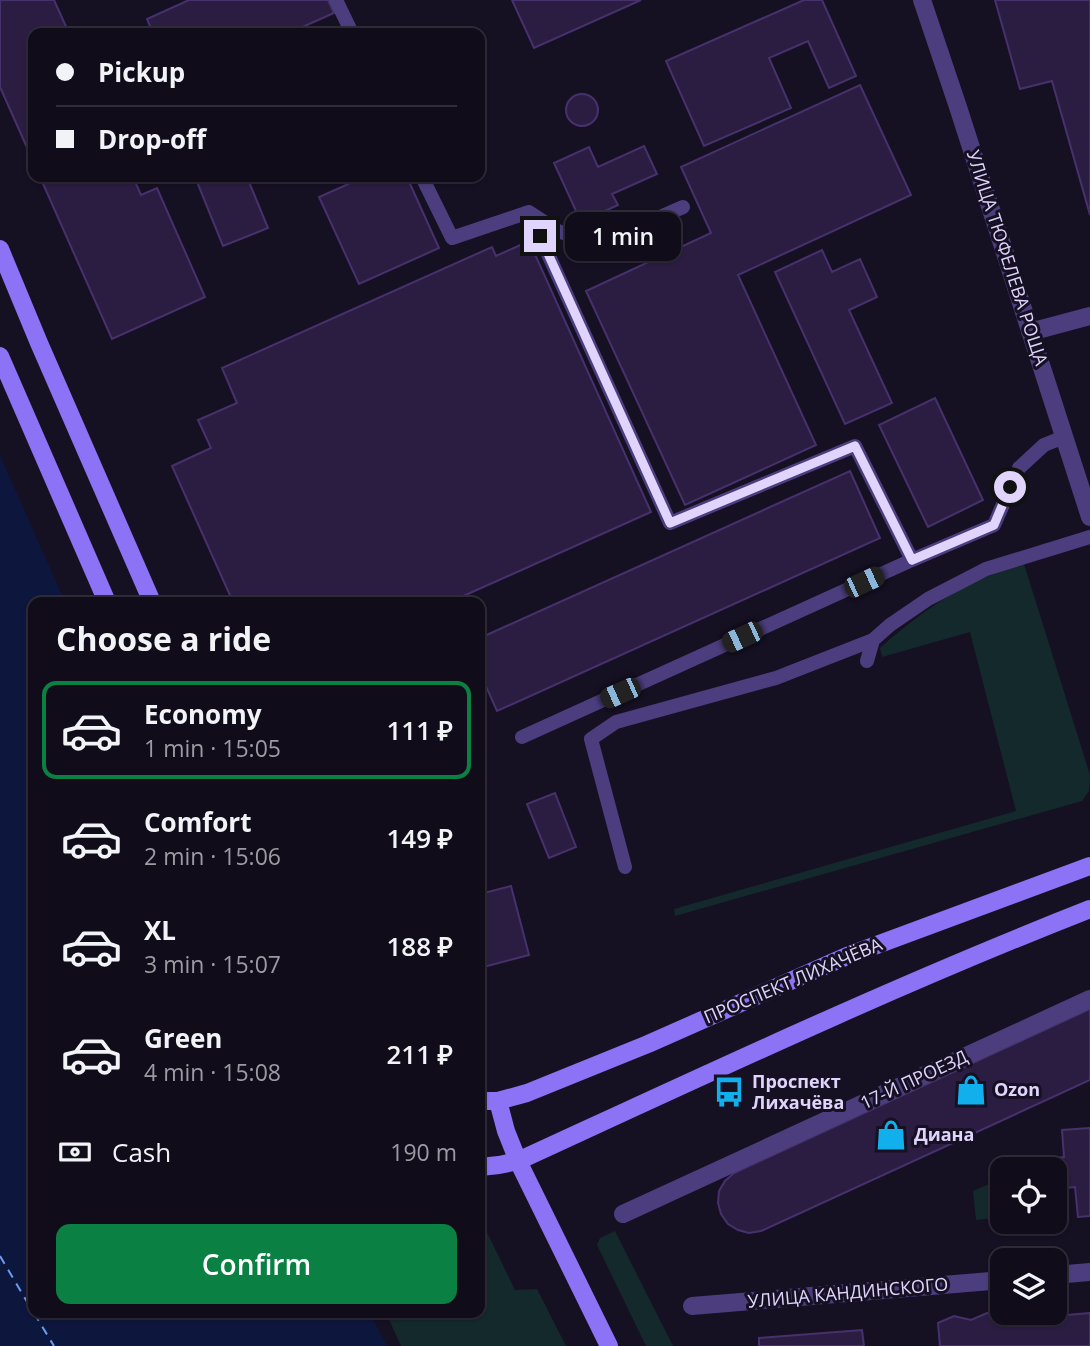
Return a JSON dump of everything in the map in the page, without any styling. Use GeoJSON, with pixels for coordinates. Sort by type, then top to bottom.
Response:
{"type":"FeatureCollection","features":[{"type":"Feature","properties":{"kind":"street","name":"УЛИЦА ТЮФЕЛЕВА РОЩА"},"geometry":{"type":"LineString","coordinates":[[922,0],[1090,517]]}},
{"type":"Feature","properties":{"kind":"street"},"geometry":{"type":"LineString","coordinates":[[0,249],[150,597]]}},
{"type":"Feature","properties":{"kind":"street"},"geometry":{"type":"LineString","coordinates":[[1030,332],[1090,316]]}},
{"type":"Feature","properties":{"kind":"street"},"geometry":{"type":"LineString","coordinates":[[0,356],[105,597]]}},
{"type":"Feature","properties":{"kind":"street","name":"ПРОСПЕКТ ЛИХАЧЁВА"},"geometry":{"type":"LineString","coordinates":[[485,1101],[498,1101],[527,1093],[635,1049],[846,956],[1090,866]]}},
{"type":"Feature","properties":{"kind":"street"},"geometry":{"type":"LineString","coordinates":[[485,1166],[518,1161],[868,1002],[1090,909]]}},
{"type":"Feature","properties":{"kind":"street","name":"17-Й ПРОЕЗД"},"geometry":{"type":"LineString","coordinates":[[623,1214],[1090,999]]}},
{"type":"Feature","properties":{"kind":"street"},"geometry":{"type":"LineString","coordinates":[[498,1101],[518,1161],[609,1346]]}},
{"type":"Feature","properties":{"kind":"street"},"geometry":{"type":"LineString","coordinates":[[1067,1274],[1090,1272]]}},
{"type":"Feature","properties":{"kind":"street","name":"УЛИЦА КАНДИНСКОГО"},"geometry":{"type":"LineString","coordinates":[[692,1306],[990,1281]]}},
{"type":"Feature","properties":{"kind":"lane"},"geometry":{"type":"LineString","coordinates":[[336,0],[350,28]]}},
{"type":"Feature","properties":{"kind":"lane"},"geometry":{"type":"LineString","coordinates":[[424,182],[452,238],[529,212]]}},
{"type":"Feature","properties":{"kind":"lane"},"geometry":{"type":"LineString","coordinates":[[529,212],[558,231],[597,245],[683,207]]}},
{"type":"Feature","properties":{"kind":"lane"},"geometry":{"type":"LineString","coordinates":[[529,212],[670,523],[855,446],[912,560]]}},
{"type":"Feature","properties":{"kind":"lane"},"geometry":{"type":"LineString","coordinates":[[522,737],[994,525],[1018,468],[1044,445],[1064,437]]}},
{"type":"Feature","properties":{"kind":"lane"},"geometry":{"type":"LineString","coordinates":[[625,867],[591,739],[616,722],[776,678],[873,640],[928,599],[986,569],[1090,537]]}},
{"type":"Feature","properties":{"kind":"lane"},"geometry":{"type":"LineString","coordinates":[[867,661],[873,640]]}},
{"type":"Feature","properties":{"kind":"green space"},"geometry":{"type":"Polygon","coordinates":[[[1024,564],[1090,775],[1089,791],[1082,801],[675,916],[674,909],[1016,811],[970,632],[882,657],[880,648],[918,617],[959,590],[992,574],[1024,564]]]}},
{"type":"Feature","properties":{"kind":"green space"},"geometry":{"type":"Polygon","coordinates":[[[990,1184],[990,1218],[976,1220],[973,1191],[990,1184]]]}},
{"type":"Feature","properties":{"kind":"green space"},"geometry":{"type":"Polygon","coordinates":[[[485,1228],[515,1290],[537,1289],[566,1346],[401,1346],[388,1318],[485,1318],[485,1228]]]}},
{"type":"Feature","properties":{"kind":"green space"},"geometry":{"type":"Polygon","coordinates":[[[615,1231],[673,1346],[646,1346],[597,1245],[600,1238],[615,1231]]]}},
{"type":"Feature","properties":{"kind":"water"},"geometry":{"type":"Polygon","coordinates":[[[0,455],[63,597],[28,597],[28,1318],[373,1318],[387,1346],[0,1346],[0,455]]]}},
{"type":"Feature","properties":{"kind":"building"},"geometry":{"type":"Polygon","coordinates":[[[0,0],[54,0],[67,28],[28,28],[28,150],[0,87],[0,0]]]}},
{"type":"Feature","properties":{"kind":"building"},"geometry":{"type":"Polygon","coordinates":[[[189,0],[328,0],[334,13],[300,28],[151,28],[147,19],[189,0]]]}},
{"type":"Feature","properties":{"kind":"building"},"geometry":{"type":"Polygon","coordinates":[[[512,0],[641,0],[534,48],[512,0]]]}},
{"type":"Feature","properties":{"kind":"building"},"geometry":{"type":"Polygon","coordinates":[[[804,0],[822,0],[856,76],[829,88],[808,41],[769,58],[791,108],[704,146],[666,61],[804,0]]]}},
{"type":"Feature","properties":{"kind":"building"},"geometry":{"type":"Polygon","coordinates":[[[995,0],[1090,0],[1090,215],[1052,81],[1020,89],[995,0]]]}},
{"type":"Feature","properties":{"kind":"building"},"geometry":{"type":"Polygon","coordinates":[[[860,85],[911,195],[738,275],[816,445],[685,505],[586,291],[711,233],[681,167],[860,85]]]}},
{"type":"Feature","properties":{"kind":"building"},"geometry":{"type":"Polygon","coordinates":[[[582,94],[593,99],[598,110],[593,121],[582,126],[571,121],[566,110],[571,99],[582,94]]]}},
{"type":"Feature","properties":{"kind":"building"},"geometry":{"type":"Polygon","coordinates":[[[644,146],[657,174],[612,194],[618,205],[581,222],[554,163],[589,147],[598,167],[644,146]]]}},
{"type":"Feature","properties":{"kind":"building"},"geometry":{"type":"Polygon","coordinates":[[[42,182],[135,182],[141,195],[157,188],[205,297],[112,339],[42,182]]]}},
{"type":"Feature","properties":{"kind":"building"},"geometry":{"type":"Polygon","coordinates":[[[197,182],[249,182],[268,228],[223,246],[197,182]]]}},
{"type":"Feature","properties":{"kind":"building"},"geometry":{"type":"Polygon","coordinates":[[[353,182],[409,182],[439,248],[359,284],[319,197],[353,182]]]}},
{"type":"Feature","properties":{"kind":"building"},"geometry":{"type":"Polygon","coordinates":[[[529,241],[651,512],[461,597],[231,597],[172,466],[211,448],[198,420],[237,403],[222,368],[492,247],[496,256],[529,241]]]}},
{"type":"Feature","properties":{"kind":"building"},"geometry":{"type":"Polygon","coordinates":[[[822,250],[832,272],[860,259],[877,297],[849,310],[892,403],[845,424],[775,272],[822,250]]]}},
{"type":"Feature","properties":{"kind":"building"},"geometry":{"type":"Polygon","coordinates":[[[935,398],[983,500],[928,527],[879,425],[935,398]]]}},
{"type":"Feature","properties":{"kind":"building"},"geometry":{"type":"Polygon","coordinates":[[[850,471],[880,538],[497,711],[485,684],[485,636],[850,471]]]}},
{"type":"Feature","properties":{"kind":"building"},"geometry":{"type":"Polygon","coordinates":[[[555,793],[576,847],[549,858],[527,804],[555,793]]]}},
{"type":"Feature","properties":{"kind":"building"},"geometry":{"type":"Polygon","coordinates":[[[511,886],[529,955],[485,967],[485,893],[511,886]]]}},
{"type":"Feature","properties":{"kind":"building"},"geometry":{"type":"Polygon","coordinates":[[[1090,1009],[1090,1080],[761,1231],[749,1233],[738,1230],[728,1224],[721,1214],[719,1191],[734,1173],[1090,1009]]]}},
{"type":"Feature","properties":{"kind":"building"},"geometry":{"type":"Polygon","coordinates":[[[1090,1128],[1090,1216],[1078,1217],[1075,1187],[1067,1188],[1067,1157],[1064,1157],[1062,1130],[1090,1128]]]}},
{"type":"Feature","properties":{"kind":"building"},"geometry":{"type":"Polygon","coordinates":[[[1090,1313],[1090,1346],[940,1346],[938,1323],[954,1316],[971,1320],[990,1314],[990,1325],[1067,1325],[1067,1315],[1090,1313]]]}},
{"type":"Feature","properties":{"kind":"building"},"geometry":{"type":"Polygon","coordinates":[[[862,1330],[864,1346],[759,1346],[759,1338],[862,1330]]]}},
{"type":"Feature","properties":{"kind":"ferry route"},"geometry":{"type":"LineString","coordinates":[[0,1256],[28,1304]]}},
{"type":"Feature","properties":{"kind":"ferry route"},"geometry":{"type":"LineString","coordinates":[[37,1318],[54,1346]]}},
{"type":"Feature","properties":{"kind":"place","name":"Ozon"},"geometry":{"type":"Point","coordinates":[971,1090]}},
{"type":"Feature","properties":{"kind":"place","name":"Проспект Лихачёва"},"geometry":{"type":"Point","coordinates":[729,1092]}},
{"type":"Feature","properties":{"kind":"place","name":"Диана"},"geometry":{"type":"Point","coordinates":[891,1135]}},
{"type":"Feature","properties":{"kind":"route"},"geometry":{"type":"LineString","coordinates":[[540,236],[670,523],[855,446],[912,560],[994,525],[1010,487]]}}]}
